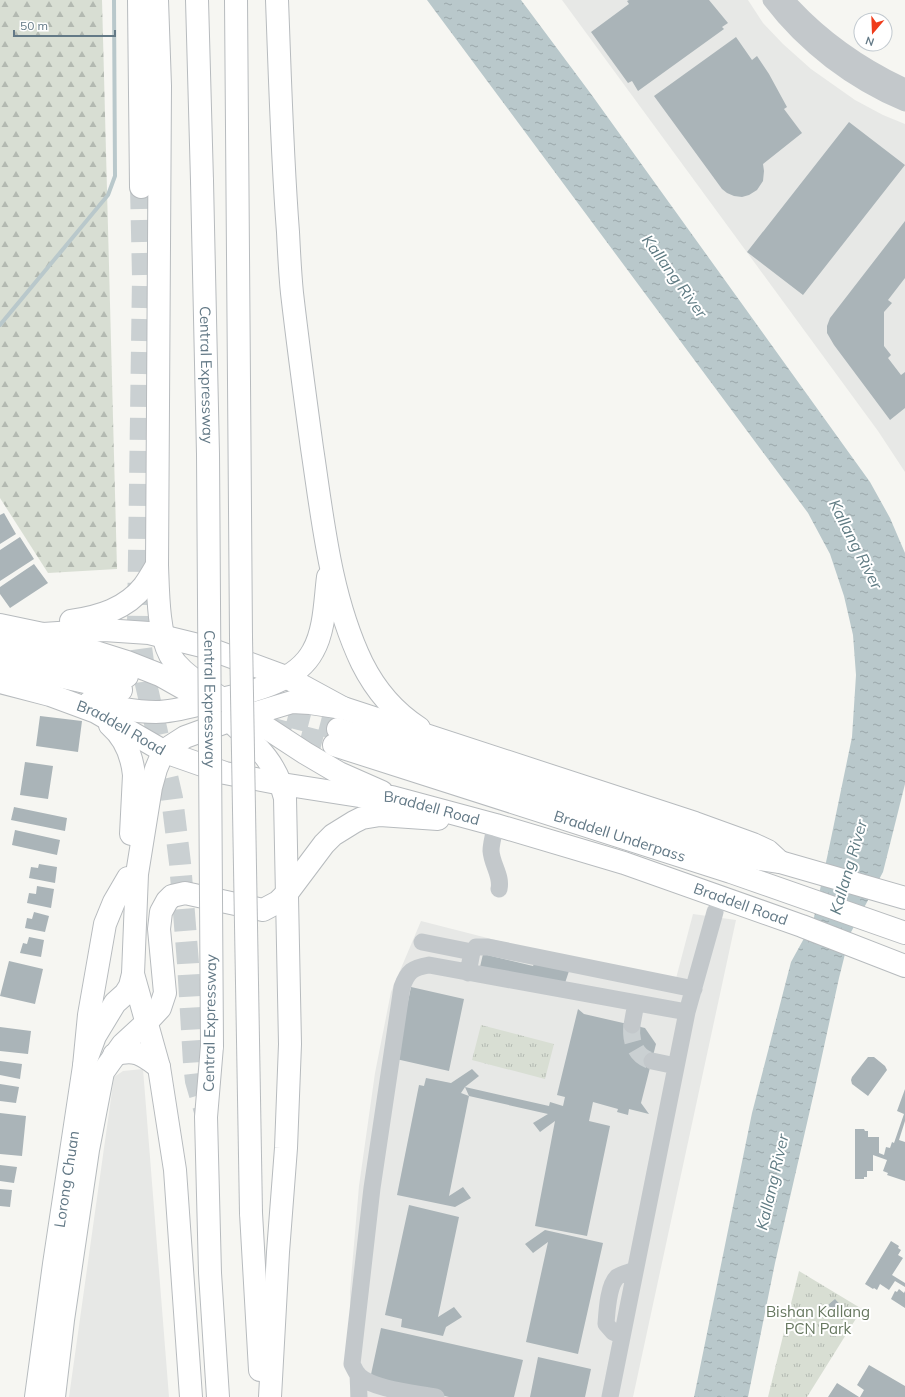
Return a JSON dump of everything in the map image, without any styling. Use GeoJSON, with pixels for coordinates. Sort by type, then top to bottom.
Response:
{"type":"FeatureCollection","features":[{"type":"Feature","properties":{"kind":"main road"},"geometry":{"type":"LineString","coordinates":[[139,0],[141,187]]}},
{"type":"Feature","properties":{"kind":"main road"},"geometry":{"type":"LineString","coordinates":[[157,0],[160,86],[157,565],[158,595],[163,636],[170,655],[176,664],[216,700],[239,718],[280,737],[339,773],[392,796]]}},
{"type":"Feature","properties":{"kind":"main road"},"geometry":{"type":"LineString","coordinates":[[160,86],[172,0]]}},
{"type":"Feature","properties":{"kind":"main road","name":"Central Expressway"},"geometry":{"type":"LineString","coordinates":[[197,0],[208,470],[212,1046],[206,1117],[210,1273],[218,1397]]}},
{"type":"Feature","properties":{"kind":"main road","name":"Central Expressway"},"geometry":{"type":"LineString","coordinates":[[236,0],[239,181],[238,438],[240,605],[251,1213],[261,1397]]}},
{"type":"Feature","properties":{"kind":"main road"},"geometry":{"type":"LineString","coordinates":[[277,0],[283,169],[292,292],[310,433],[330,564],[338,597],[362,664],[386,701],[404,717],[425,732],[460,747]]}},
{"type":"Feature","properties":{"kind":"main road"},"geometry":{"type":"LineString","coordinates":[[50,694],[133,711],[157,712],[187,708],[267,686],[286,677],[299,668],[313,651],[323,620],[330,564]]}},
{"type":"Feature","properties":{"kind":"main road"},"geometry":{"type":"LineString","coordinates":[[0,625],[58,622],[94,617],[108,613],[127,602],[139,592],[157,565]]}},
{"type":"Feature","properties":{"kind":"main road"},"geometry":{"type":"LineString","coordinates":[[0,625],[35,633],[127,662],[216,700]]}},
{"type":"Feature","properties":{"kind":"main road"},"geometry":{"type":"LineString","coordinates":[[35,633],[51,634],[120,630],[163,636],[224,653],[286,677],[343,708]]}},
{"type":"Feature","properties":{"kind":"main road"},"geometry":{"type":"LineString","coordinates":[[0,645],[128,684],[0,663]]}},
{"type":"Feature","properties":{"kind":"main road"},"geometry":{"type":"LineString","coordinates":[[157,712],[164,702],[166,691],[160,675]]}},
{"type":"Feature","properties":{"kind":"main road","name":"Braddell Road"},"geometry":{"type":"LineString","coordinates":[[0,682],[50,694],[96,712],[165,752],[225,773],[359,796],[392,796],[606,857],[802,926],[905,966]]}},
{"type":"Feature","properties":{"kind":"main road"},"geometry":{"type":"LineString","coordinates":[[191,1397],[174,1170],[159,1067],[133,974],[137,874],[151,787],[159,761],[165,752],[180,739],[239,718],[292,702],[343,708],[648,807],[753,844],[768,851],[780,862],[905,898]]}},
{"type":"Feature","properties":{"kind":"main road"},"geometry":{"type":"LineString","coordinates":[[96,712],[126,744],[133,766],[133,804],[126,917],[128,970],[133,974]]}},
{"type":"Feature","properties":{"kind":"main road"},"geometry":{"type":"LineString","coordinates":[[239,718],[259,748],[272,764],[282,784],[285,798],[290,1044],[286,1148],[278,1252],[270,1397]]}},
{"type":"Feature","properties":{"kind":"main road","name":"Braddell Underpass"},"geometry":{"type":"LineString","coordinates":[[780,862],[745,857],[336,737],[905,932]]}},
{"type":"Feature","properties":{"kind":"main road","name":"Lorong Chuan"},"geometry":{"type":"LineString","coordinates":[[54,1397],[64,1312],[103,1072],[123,1044],[160,1008],[165,993],[159,929],[161,912],[167,901],[172,896],[185,893],[263,910],[278,902],[288,892],[315,855],[333,835],[362,818],[380,815],[487,823]]}},
{"type":"Feature","properties":{"kind":"main road"},"geometry":{"type":"LineString","coordinates":[[84,1066],[89,1015],[105,924],[114,902],[128,878]]}},
{"type":"Feature","properties":{"kind":"main road","name":"Lorong Chuan"},"geometry":{"type":"LineString","coordinates":[[36,1397],[54,1264],[84,1066],[95,1036],[115,1003],[125,994],[130,986],[133,974]]}},
{"type":"Feature","properties":{"kind":"main road"},"geometry":{"type":"LineString","coordinates":[[114,1055],[125,1052],[136,1052],[159,1067]]}},
{"type":"Feature","properties":{"kind":"street"},"geometry":{"type":"LineString","coordinates":[[771,0],[783,16],[827,58],[869,77],[905,86]]}},
{"type":"Feature","properties":{"kind":"street"},"geometry":{"type":"LineString","coordinates":[[786,0],[804,20],[836,46],[869,77],[905,103]]}},
{"type":"Feature","properties":{"kind":"street"},"geometry":{"type":"LineString","coordinates":[[487,823],[491,850],[500,882],[499,889]]}},
{"type":"Feature","properties":{"kind":"street"},"geometry":{"type":"LineString","coordinates":[[610,1397],[687,1012],[715,912]]}},
{"type":"Feature","properties":{"kind":"street"},"geometry":{"type":"LineString","coordinates":[[422,942],[472,952]]}},
{"type":"Feature","properties":{"kind":"street"},"geometry":{"type":"LineString","coordinates":[[468,973],[472,952],[476,947],[488,947],[694,989]]}},
{"type":"Feature","properties":{"kind":"street"},"geometry":{"type":"LineString","coordinates":[[436,1397],[378,1386],[367,1381],[358,1374],[352,1364],[372,1188],[402,987],[407,974],[418,967],[429,965],[687,1012]]}},
{"type":"Feature","properties":{"kind":"street"},"geometry":{"type":"LineString","coordinates":[[632,1025],[636,1003]]}},
{"type":"Feature","properties":{"kind":"street"},"geometry":{"type":"LineString","coordinates":[[652,1061],[676,1066]]}},
{"type":"Feature","properties":{"kind":"street"},"geometry":{"type":"LineString","coordinates":[[358,1374],[359,1397]]}},
{"type":"Feature","properties":{"kind":"shaded area"},"geometry":{"type":"Polygon","coordinates":[[[562,0],[748,0],[763,23],[783,44],[811,69],[855,100],[883,115],[905,124],[905,472],[878,431],[562,0]]]}},
{"type":"Feature","properties":{"kind":"shaded area"},"geometry":{"type":"Polygon","coordinates":[[[693,914],[736,920],[633,1397],[350,1397],[350,1291],[359,1186],[375,1073],[391,992],[421,921],[674,986],[693,914]]]}},
{"type":"Feature","properties":{"kind":"shaded area"},"geometry":{"type":"Polygon","coordinates":[[[143,1069],[169,1397],[69,1397],[114,1077],[123,1071],[143,1069]]]}},
{"type":"Feature","properties":{"kind":"green space"},"geometry":{"type":"Polygon","coordinates":[[[0,0],[102,0],[117,569],[48,573],[0,498],[0,0]]]}},
{"type":"Feature","properties":{"kind":"green space"},"geometry":{"type":"Polygon","coordinates":[[[481,1025],[554,1044],[545,1079],[472,1060],[481,1025]]]}},
{"type":"Feature","properties":{"kind":"green space","name":"Bishan Kallang PCN Park"},"geometry":{"type":"Polygon","coordinates":[[[799,1271],[862,1309],[807,1397],[768,1397],[799,1271]]]}},
{"type":"Feature","properties":{"kind":"water","name":"Kallang River"},"geometry":{"type":"Polygon","coordinates":[[[427,0],[521,0],[591,94],[870,482],[890,518],[905,553],[905,784],[883,872],[850,934],[775,1263],[748,1397],[694,1397],[752,1113],[791,962],[813,922],[828,853],[852,737],[856,675],[853,635],[844,596],[830,554],[808,513],[427,0]]]}},
{"type":"Feature","properties":{"kind":"building"},"geometry":{"type":"Polygon","coordinates":[[[709,0],[728,23],[722,27],[724,29],[638,91],[632,81],[628,83],[591,32],[629,4],[627,1],[709,0]]]}},
{"type":"Feature","properties":{"kind":"building"},"geometry":{"type":"Polygon","coordinates":[[[736,37],[752,60],[757,56],[769,74],[787,107],[784,109],[802,133],[763,164],[763,181],[757,190],[742,197],[734,196],[722,189],[654,96],[736,37]]]}},
{"type":"Feature","properties":{"kind":"building"},"geometry":{"type":"Polygon","coordinates":[[[849,122],[905,165],[803,295],[747,252],[849,122]]]}},
{"type":"Feature","properties":{"kind":"building"},"geometry":{"type":"Polygon","coordinates":[[[905,221],[905,278],[888,300],[892,303],[884,312],[884,346],[891,355],[888,358],[901,375],[905,372],[905,408],[890,420],[834,345],[827,333],[827,326],[830,318],[905,221]]]}},
{"type":"Feature","properties":{"kind":"building"},"geometry":{"type":"Polygon","coordinates":[[[4,513],[16,534],[0,544],[0,515],[4,513]]]}},
{"type":"Feature","properties":{"kind":"building"},"geometry":{"type":"Polygon","coordinates":[[[20,537],[34,559],[0,581],[0,550],[20,537]]]}},
{"type":"Feature","properties":{"kind":"building"},"geometry":{"type":"Polygon","coordinates":[[[34,564],[48,583],[10,608],[0,594],[0,587],[34,564]]]}},
{"type":"Feature","properties":{"kind":"building"},"geometry":{"type":"Polygon","coordinates":[[[40,716],[82,721],[78,752],[36,746],[40,716]]]}},
{"type":"Feature","properties":{"kind":"building"},"geometry":{"type":"Polygon","coordinates":[[[25,762],[53,766],[48,799],[20,795],[25,762]]]}},
{"type":"Feature","properties":{"kind":"building"},"geometry":{"type":"Polygon","coordinates":[[[14,807],[67,818],[65,831],[11,820],[14,807]]]}},
{"type":"Feature","properties":{"kind":"building"},"geometry":{"type":"Polygon","coordinates":[[[15,830],[60,840],[57,855],[12,845],[15,830]]]}},
{"type":"Feature","properties":{"kind":"building"},"geometry":{"type":"Polygon","coordinates":[[[39,864],[57,867],[55,883],[29,878],[31,867],[38,868],[39,864]]]}},
{"type":"Feature","properties":{"kind":"building"},"geometry":{"type":"Polygon","coordinates":[[[37,886],[54,889],[51,908],[27,903],[29,893],[36,894],[37,886]]]}},
{"type":"Feature","properties":{"kind":"building"},"geometry":{"type":"Polygon","coordinates":[[[34,912],[49,916],[45,932],[25,928],[27,918],[32,919],[34,912]]]}},
{"type":"Feature","properties":{"kind":"building"},"geometry":{"type":"Polygon","coordinates":[[[29,937],[44,940],[41,957],[20,953],[23,943],[27,944],[29,937]]]}},
{"type":"Feature","properties":{"kind":"building"},"geometry":{"type":"Polygon","coordinates":[[[483,954],[533,966],[535,962],[569,971],[564,986],[480,967],[483,954]]]}},
{"type":"Feature","properties":{"kind":"building"},"geometry":{"type":"Polygon","coordinates":[[[9,961],[43,969],[35,1004],[0,996],[9,961]]]}},
{"type":"Feature","properties":{"kind":"building"},"geometry":{"type":"Polygon","coordinates":[[[411,987],[464,999],[449,1071],[396,1059],[411,987]]]}},
{"type":"Feature","properties":{"kind":"building"},"geometry":{"type":"Polygon","coordinates":[[[578,1009],[584,1014],[645,1028],[656,1044],[641,1103],[649,1114],[629,1109],[628,1115],[617,1112],[618,1109],[593,1102],[589,1121],[610,1126],[587,1236],[535,1226],[555,1121],[540,1132],[533,1123],[548,1114],[469,1096],[465,1087],[549,1106],[550,1102],[563,1106],[565,1097],[557,1095],[578,1009]]]}},
{"type":"Feature","properties":{"kind":"building"},"geometry":{"type":"Polygon","coordinates":[[[0,1027],[31,1031],[28,1054],[0,1051],[0,1027]]]}},
{"type":"Feature","properties":{"kind":"building"},"geometry":{"type":"Polygon","coordinates":[[[868,1057],[874,1057],[885,1066],[887,1070],[868,1096],[852,1084],[851,1080],[868,1057]]]}},
{"type":"Feature","properties":{"kind":"building"},"geometry":{"type":"Polygon","coordinates":[[[0,1061],[22,1064],[20,1079],[0,1075],[0,1061]]]}},
{"type":"Feature","properties":{"kind":"building"},"geometry":{"type":"Polygon","coordinates":[[[472,1069],[479,1076],[465,1087],[461,1093],[469,1096],[449,1196],[463,1187],[471,1198],[455,1207],[397,1195],[419,1085],[424,1086],[426,1078],[451,1083],[472,1069]]]}},
{"type":"Feature","properties":{"kind":"building"},"geometry":{"type":"Polygon","coordinates":[[[0,1084],[19,1087],[16,1103],[0,1101],[0,1084]]]}},
{"type":"Feature","properties":{"kind":"building"},"geometry":{"type":"Polygon","coordinates":[[[905,1089],[905,1121],[899,1140],[905,1142],[905,1181],[887,1175],[888,1173],[883,1171],[887,1160],[873,1155],[873,1171],[867,1171],[867,1177],[864,1177],[864,1179],[855,1179],[855,1129],[864,1129],[865,1131],[868,1131],[868,1137],[879,1137],[879,1153],[884,1155],[886,1147],[890,1148],[892,1142],[894,1143],[904,1114],[897,1111],[905,1089]]]}},
{"type":"Feature","properties":{"kind":"building"},"geometry":{"type":"Polygon","coordinates":[[[0,1113],[26,1116],[22,1156],[0,1154],[0,1113]]]}},
{"type":"Feature","properties":{"kind":"building"},"geometry":{"type":"Polygon","coordinates":[[[0,1165],[17,1167],[14,1183],[0,1181],[0,1165]]]}},
{"type":"Feature","properties":{"kind":"building"},"geometry":{"type":"Polygon","coordinates":[[[0,1189],[12,1190],[10,1207],[0,1206],[0,1189]]]}},
{"type":"Feature","properties":{"kind":"building"},"geometry":{"type":"Polygon","coordinates":[[[409,1205],[459,1217],[438,1317],[454,1307],[462,1317],[446,1327],[443,1336],[401,1327],[402,1319],[385,1315],[409,1205]]]}},
{"type":"Feature","properties":{"kind":"building"},"geometry":{"type":"Polygon","coordinates":[[[545,1230],[603,1243],[578,1354],[526,1342],[548,1242],[533,1253],[525,1244],[545,1230]]]}},
{"type":"Feature","properties":{"kind":"building"},"geometry":{"type":"Polygon","coordinates":[[[891,1241],[899,1246],[898,1248],[901,1250],[898,1255],[903,1258],[892,1275],[905,1283],[905,1287],[895,1281],[889,1290],[880,1284],[877,1290],[874,1288],[873,1289],[865,1284],[891,1241]]]}},
{"type":"Feature","properties":{"kind":"building"},"geometry":{"type":"Polygon","coordinates":[[[899,1289],[904,1293],[905,1291],[905,1308],[891,1299],[895,1291],[897,1292],[899,1289]]]}},
{"type":"Feature","properties":{"kind":"building"},"geometry":{"type":"Polygon","coordinates":[[[835,1299],[849,1314],[842,1320],[828,1305],[835,1299]]]}},
{"type":"Feature","properties":{"kind":"building"},"geometry":{"type":"Polygon","coordinates":[[[381,1328],[523,1360],[514,1397],[449,1397],[370,1379],[381,1328]]]}},
{"type":"Feature","properties":{"kind":"building"},"geometry":{"type":"Polygon","coordinates":[[[538,1357],[591,1369],[585,1397],[530,1397],[538,1357]]]}},
{"type":"Feature","properties":{"kind":"building"},"geometry":{"type":"Polygon","coordinates":[[[869,1365],[905,1386],[905,1397],[860,1397],[864,1390],[857,1385],[869,1365]]]}},
{"type":"Feature","properties":{"kind":"building"},"geometry":{"type":"Polygon","coordinates":[[[837,1383],[859,1397],[828,1397],[837,1383]]]}},
{"type":"Feature","properties":{"kind":"waterway"},"geometry":{"type":"LineString","coordinates":[[0,325],[108,195],[115,176],[114,0]]}},
{"type":"Feature","properties":{"kind":"tunnel"},"geometry":{"type":"LineString","coordinates":[[141,187],[143,277],[138,625],[146,684],[172,798],[180,863],[194,1063],[196,1081],[206,1115]]}},
{"type":"Feature","properties":{"kind":"tunnel"},"geometry":{"type":"LineString","coordinates":[[256,708],[338,729]]}},
{"type":"Feature","properties":{"kind":"tunnel"},"geometry":{"type":"LineString","coordinates":[[269,728],[334,745]]}},
{"type":"Feature","properties":{"kind":"tunnel"},"geometry":{"type":"LineString","coordinates":[[632,1025],[632,1036],[635,1047],[641,1056],[652,1061]]}}]}
